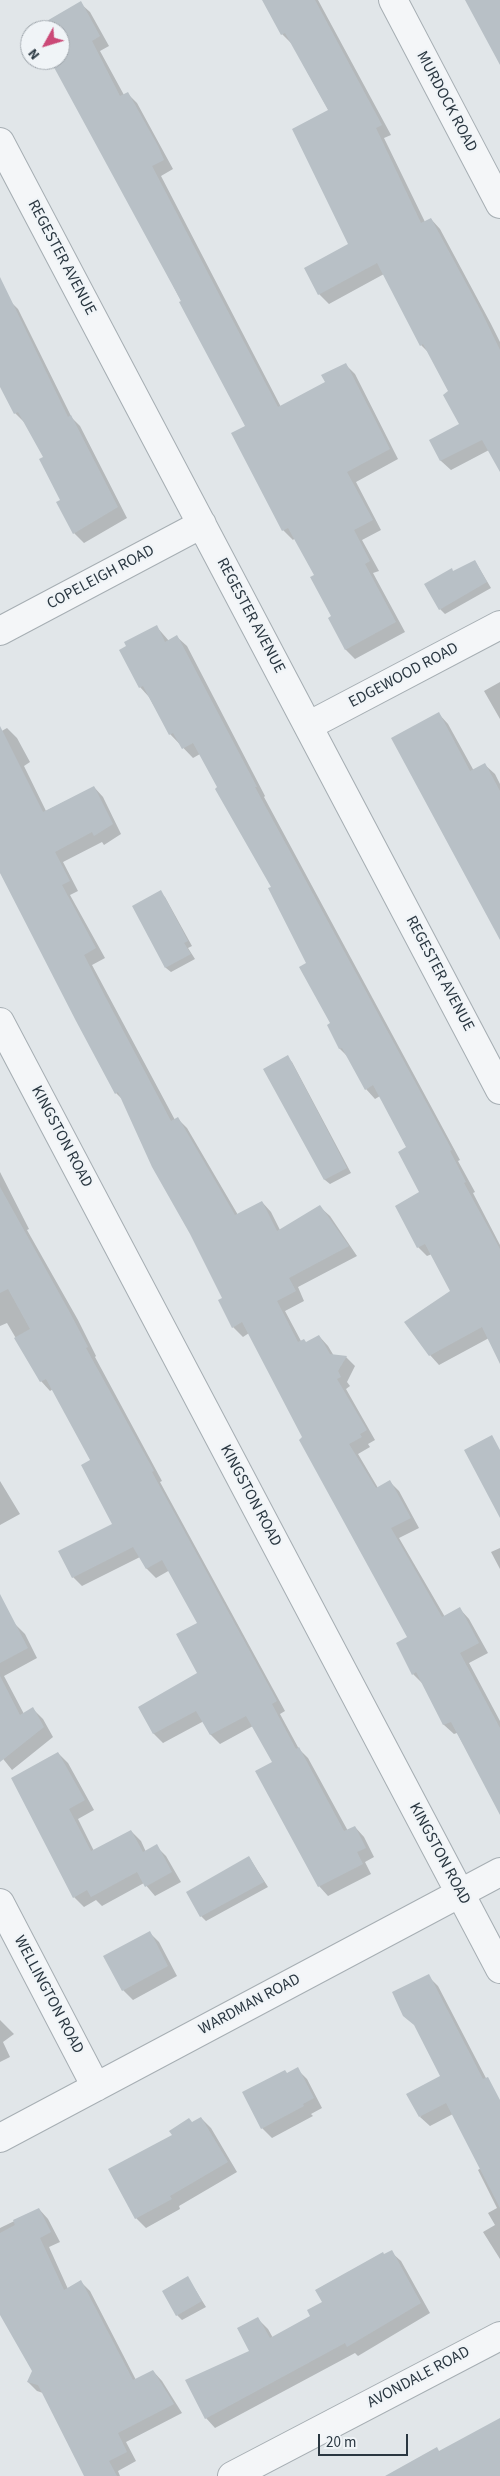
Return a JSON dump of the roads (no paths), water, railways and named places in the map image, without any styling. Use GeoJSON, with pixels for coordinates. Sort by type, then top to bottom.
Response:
{"type":"FeatureCollection","features":[{"type":"Feature","properties":{"kind":"street","name":"MURDOCK ROAD"},"geometry":{"type":"LineString","coordinates":[[393,0],[500,204]]}},
{"type":"Feature","properties":{"kind":"street","name":"REGESTER AVENUE"},"geometry":{"type":"LineString","coordinates":[[0,142],[500,1090]]}},
{"type":"Feature","properties":{"kind":"street","name":"COPELEIGH ROAD"},"geometry":{"type":"LineString","coordinates":[[0,631],[202,524]]}},
{"type":"Feature","properties":{"kind":"street","name":"EDGEWOOD ROAD"},"geometry":{"type":"LineString","coordinates":[[308,726],[500,625]]}},
{"type":"Feature","properties":{"kind":"street","name":"KINGSTON ROAD"},"geometry":{"type":"LineString","coordinates":[[0,1022],[500,1969]]}},
{"type":"Feature","properties":{"kind":"street","name":"WARDMAN ROAD"},"geometry":{"type":"LineString","coordinates":[[0,2138],[500,1872]]}},
{"type":"Feature","properties":{"kind":"street","name":"WELLINGTON ROAD"},"geometry":{"type":"LineString","coordinates":[[0,1903],[96,2087]]}},
{"type":"Feature","properties":{"kind":"street","name":"AVONDALE ROAD"},"geometry":{"type":"LineString","coordinates":[[232,2476],[500,2336]]}}]}
